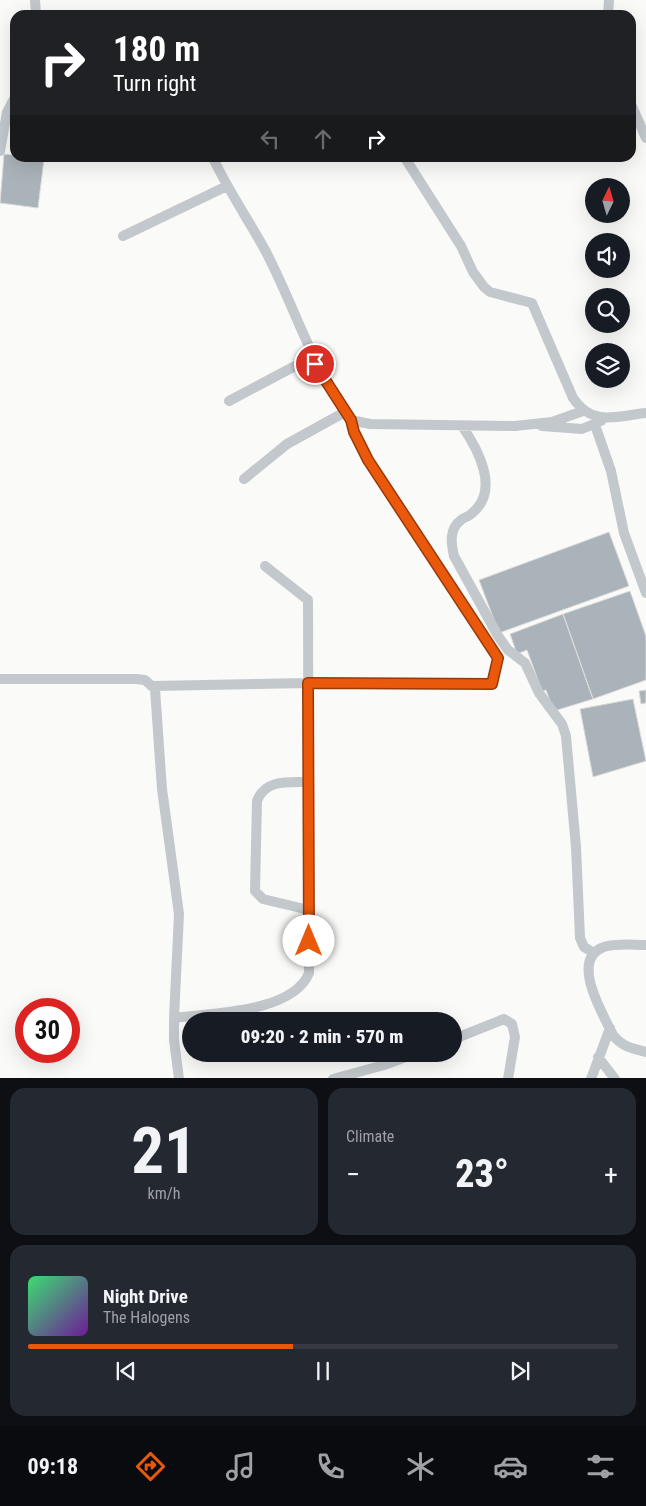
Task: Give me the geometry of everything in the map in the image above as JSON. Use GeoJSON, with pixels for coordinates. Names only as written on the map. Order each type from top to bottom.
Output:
{"type":"FeatureCollection","features":[{"type":"Feature","properties":{"kind":"street"},"geometry":{"type":"LineString","coordinates":[[0,150],[7,112],[10,106]]}},
{"type":"Feature","properties":{"kind":"street"},"geometry":{"type":"LineString","coordinates":[[636,115],[646,138]]}},
{"type":"Feature","properties":{"kind":"street"},"geometry":{"type":"LineString","coordinates":[[153,686],[308,683],[492,684],[498,658],[368,460],[348,416],[312,357],[265,251],[215,162]]}},
{"type":"Feature","properties":{"kind":"street"},"geometry":{"type":"LineString","coordinates":[[408,162],[461,246],[473,272],[484,287],[490,292],[532,303],[573,398],[583,411],[593,417],[607,418],[646,413]]}},
{"type":"Feature","properties":{"kind":"street"},"geometry":{"type":"LineString","coordinates":[[122,236],[227,186]]}},
{"type":"Feature","properties":{"kind":"street"},"geometry":{"type":"LineString","coordinates":[[229,401],[312,357]]}},
{"type":"Feature","properties":{"kind":"street"},"geometry":{"type":"LineString","coordinates":[[534,425],[552,422],[583,411]]}},
{"type":"Feature","properties":{"kind":"street"},"geometry":{"type":"LineString","coordinates":[[244,479],[287,444],[348,416],[370,424],[534,425],[569,429],[596,425],[607,418]]}},
{"type":"Feature","properties":{"kind":"street"},"geometry":{"type":"LineString","coordinates":[[596,425],[611,471],[624,533],[646,593]]}},
{"type":"Feature","properties":{"kind":"street"},"geometry":{"type":"LineString","coordinates":[[462,426],[479,454],[484,467],[484,492],[480,503],[472,514],[461,520],[454,527],[451,543],[454,556],[498,636],[508,650],[525,663],[542,699],[562,724],[566,736],[576,847],[580,938],[584,947],[594,952]]}},
{"type":"Feature","properties":{"kind":"street"},"geometry":{"type":"LineString","coordinates":[[174,1018],[243,1010],[286,998],[298,990],[309,973],[308,600],[265,566]]}},
{"type":"Feature","properties":{"kind":"street"},"geometry":{"type":"LineString","coordinates":[[0,679],[136,679],[145,680],[153,686],[157,696],[162,789],[179,914],[174,1018],[179,1078]]}},
{"type":"Feature","properties":{"kind":"street"},"geometry":{"type":"LineString","coordinates":[[309,782],[272,784],[264,788],[257,801],[255,891],[263,899],[309,910]]}},
{"type":"Feature","properties":{"kind":"street"},"geometry":{"type":"LineString","coordinates":[[646,945],[604,947],[594,952],[588,968],[588,978],[610,1028],[619,1042],[627,1047],[646,1052]]}},
{"type":"Feature","properties":{"kind":"street"},"geometry":{"type":"LineString","coordinates":[[462,1035],[504,1019],[512,1024],[515,1038],[508,1078]]}},
{"type":"Feature","properties":{"kind":"street"},"geometry":{"type":"LineString","coordinates":[[591,1078],[610,1028]]}},
{"type":"Feature","properties":{"kind":"street"},"geometry":{"type":"LineString","coordinates":[[598,1057],[615,1078]]}},
{"type":"Feature","properties":{"kind":"street"},"geometry":{"type":"LineString","coordinates":[[333,1078],[394,1062]]}},
{"type":"Feature","properties":{"kind":"building"},"geometry":{"type":"Polygon","coordinates":[[[4,154],[10,155],[10,162],[44,162],[38,208],[0,203],[4,154]]]}},
{"type":"Feature","properties":{"kind":"building"},"geometry":{"type":"Polygon","coordinates":[[[609,532],[629,586],[499,633],[479,580],[609,532]]]}},
{"type":"Feature","properties":{"kind":"building"},"geometry":{"type":"Polygon","coordinates":[[[630,591],[646,636],[646,680],[593,699],[563,614],[630,591]]]}},
{"type":"Feature","properties":{"kind":"building"},"geometry":{"type":"Polygon","coordinates":[[[563,614],[593,699],[554,711],[546,690],[542,691],[527,650],[517,654],[510,634],[563,614]]]}},
{"type":"Feature","properties":{"kind":"building"},"geometry":{"type":"Polygon","coordinates":[[[646,690],[646,703],[641,704],[639,691],[646,690]]]}},
{"type":"Feature","properties":{"kind":"building"},"geometry":{"type":"Polygon","coordinates":[[[633,699],[646,761],[593,777],[580,709],[633,699]]]}},
{"type":"Feature","properties":{"kind":"route"},"geometry":{"type":"LineString","coordinates":[[309,941],[308,683],[492,684],[498,658],[368,460],[354,432],[351,420],[315,364]]}}]}
